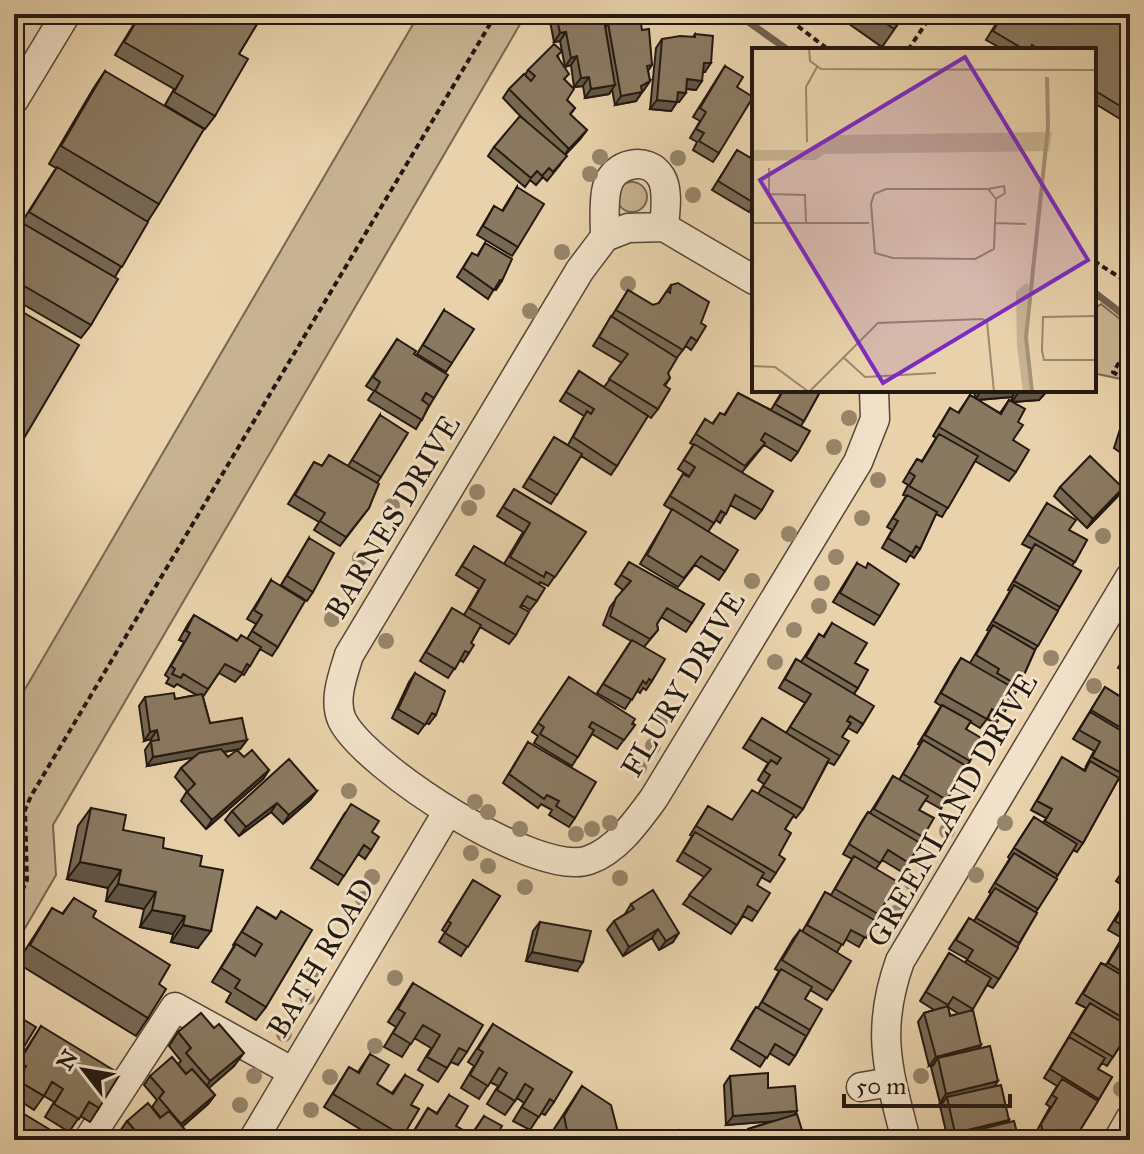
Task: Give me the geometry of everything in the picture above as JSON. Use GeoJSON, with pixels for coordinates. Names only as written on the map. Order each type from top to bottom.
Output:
{"type":"FeatureCollection","features":[{"type":"Feature","properties":{"kind":"street"},"geometry":{"type":"LineString","coordinates":[[14,100],[66,14]]}},
{"type":"Feature","properties":{"kind":"street"},"geometry":{"type":"LineString","coordinates":[[664,227],[666,198],[662,177],[646,164],[632,164],[617,172],[607,184],[605,237],[628,228],[664,227],[752,279]]}},
{"type":"Feature","properties":{"kind":"street","name":"BARNES DRIVE"},"geometry":{"type":"LineString","coordinates":[[448,811],[373,758],[341,719],[339,693],[349,655],[580,270],[605,237]]}},
{"type":"Feature","properties":{"kind":"street","name":"FLURY DRIVE"},"geometry":{"type":"LineString","coordinates":[[448,811],[528,854],[558,861],[587,861],[633,827],[654,798],[858,462],[875,419],[874,392]]}},
{"type":"Feature","properties":{"kind":"street","name":"GREENLAND DRIVE"},"geometry":{"type":"LineString","coordinates":[[906,1140],[891,1082],[883,1026],[888,995],[900,961],[1130,577]]}},
{"type":"Feature","properties":{"kind":"street","name":"BATH ROAD"},"geometry":{"type":"LineString","coordinates":[[253,1140],[448,811]]}},
{"type":"Feature","properties":{"kind":"street"},"geometry":{"type":"LineString","coordinates":[[88,1140],[175,1007],[293,1072]]}},
{"type":"Feature","properties":{"kind":"street"},"geometry":{"type":"LineString","coordinates":[[861,1087],[891,1082]]}},
{"type":"Feature","properties":{"kind":"street"},"geometry":{"type":"LineString","coordinates":[[1118,1140],[1130,1119]]}},
{"type":"Feature","properties":{"kind":"path"},"geometry":{"type":"LineString","coordinates":[[14,909],[27,880],[25,810],[31,796],[496,14]]}},
{"type":"Feature","properties":{"kind":"path"},"geometry":{"type":"LineString","coordinates":[[782,14],[826,48]]}},
{"type":"Feature","properties":{"kind":"path"},"geometry":{"type":"LineString","coordinates":[[909,48],[932,14]]}},
{"type":"Feature","properties":{"kind":"path"},"geometry":{"type":"LineString","coordinates":[[1096,262],[1130,284]]}},
{"type":"Feature","properties":{"kind":"path"},"geometry":{"type":"LineString","coordinates":[[1130,346],[1113,372],[1130,383]]}},
{"type":"Feature","properties":{"kind":"shaded area"},"geometry":{"type":"Polygon","coordinates":[[[419,14],[526,14],[53,825],[56,875],[14,947],[14,708],[419,14]]]}},
{"type":"Feature","properties":{"kind":"shaded area"},"geometry":{"type":"Polygon","coordinates":[[[632,182],[638,183],[646,191],[646,203],[638,211],[632,212],[626,211],[618,203],[617,197],[618,191],[626,183],[632,182]]]}},
{"type":"Feature","properties":{"kind":"shaded area"},"geometry":{"type":"Polygon","coordinates":[[[1101,304],[1130,327],[1130,381],[1097,374],[1096,308],[1101,304]]]}},
{"type":"Feature","properties":{"kind":"building"},"geometry":{"type":"Polygon","coordinates":[[[141,14],[263,14],[239,54],[248,59],[215,116],[174,92],[183,76],[124,42],[141,14]]]}},
{"type":"Feature","properties":{"kind":"building"},"geometry":{"type":"Polygon","coordinates":[[[556,14],[603,14],[615,85],[591,89],[589,77],[581,78],[577,56],[571,58],[566,32],[560,33],[556,14]]]}},
{"type":"Feature","properties":{"kind":"building"},"geometry":{"type":"Polygon","coordinates":[[[872,14],[905,14],[894,29],[872,14]]]}},
{"type":"Feature","properties":{"kind":"building"},"geometry":{"type":"Polygon","coordinates":[[[1003,14],[1130,14],[1130,112],[1096,91],[1096,48],[1037,48],[1032,45],[1022,48],[993,31],[1003,14]]]}},
{"type":"Feature","properties":{"kind":"building"},"geometry":{"type":"Polygon","coordinates":[[[640,18],[642,30],[649,29],[652,65],[647,66],[650,81],[641,86],[642,92],[621,96],[608,23],[640,18]]]}},
{"type":"Feature","properties":{"kind":"building"},"geometry":{"type":"Polygon","coordinates":[[[695,34],[713,36],[711,63],[704,63],[702,81],[687,79],[686,93],[678,92],[677,102],[657,100],[662,39],[695,37],[695,34]]]}},
{"type":"Feature","properties":{"kind":"building"},"geometry":{"type":"Polygon","coordinates":[[[554,44],[562,51],[557,56],[569,74],[564,79],[574,89],[567,100],[575,108],[570,114],[587,130],[569,149],[509,89],[524,74],[531,81],[535,76],[528,70],[554,44]]]}},
{"type":"Feature","properties":{"kind":"building"},"geometry":{"type":"Polygon","coordinates":[[[725,66],[743,77],[737,87],[752,96],[719,153],[699,141],[704,133],[696,129],[706,112],[700,108],[725,66]]]}},
{"type":"Feature","properties":{"kind":"building"},"geometry":{"type":"Polygon","coordinates":[[[105,71],[204,129],[159,204],[61,146],[105,71]]]}},
{"type":"Feature","properties":{"kind":"building"},"geometry":{"type":"Polygon","coordinates":[[[520,116],[567,156],[553,172],[549,168],[542,176],[537,171],[531,178],[494,147],[520,116]]]}},
{"type":"Feature","properties":{"kind":"building"},"geometry":{"type":"Polygon","coordinates":[[[737,150],[752,159],[752,202],[718,181],[737,150]]]}},
{"type":"Feature","properties":{"kind":"building"},"geometry":{"type":"Polygon","coordinates":[[[57,167],[148,222],[122,267],[29,212],[57,167]]]}},
{"type":"Feature","properties":{"kind":"building"},"geometry":{"type":"Polygon","coordinates":[[[517,187],[544,204],[518,247],[483,226],[494,206],[503,211],[517,187]]]}},
{"type":"Feature","properties":{"kind":"building"},"geometry":{"type":"Polygon","coordinates":[[[24,224],[118,279],[91,325],[14,280],[14,241],[24,224]]]}},
{"type":"Feature","properties":{"kind":"building"},"geometry":{"type":"Polygon","coordinates":[[[485,243],[512,259],[494,290],[463,268],[472,253],[478,256],[485,243]]]}},
{"type":"Feature","properties":{"kind":"building"},"geometry":{"type":"Polygon","coordinates":[[[678,283],[709,302],[701,323],[706,326],[697,341],[691,337],[683,350],[616,310],[628,290],[653,305],[659,303],[667,291],[670,293],[671,285],[678,283]]]}},
{"type":"Feature","properties":{"kind":"building"},"geometry":{"type":"Polygon","coordinates":[[[14,307],[79,345],[14,455],[14,307]]]}},
{"type":"Feature","properties":{"kind":"building"},"geometry":{"type":"Polygon","coordinates":[[[444,310],[474,329],[452,363],[423,345],[444,310]]]}},
{"type":"Feature","properties":{"kind":"building"},"geometry":{"type":"Polygon","coordinates":[[[611,316],[677,358],[664,385],[670,389],[658,409],[609,379],[628,354],[599,337],[611,316]]]}},
{"type":"Feature","properties":{"kind":"building"},"geometry":{"type":"Polygon","coordinates":[[[397,339],[416,351],[414,354],[448,375],[434,398],[426,393],[422,400],[429,405],[422,420],[375,391],[380,382],[373,377],[397,339]]]}},
{"type":"Feature","properties":{"kind":"building"},"geometry":{"type":"Polygon","coordinates":[[[579,371],[648,416],[617,466],[573,437],[587,411],[591,414],[594,409],[566,392],[579,371]]]}},
{"type":"Feature","properties":{"kind":"building"},"geometry":{"type":"Polygon","coordinates":[[[783,392],[820,392],[804,421],[775,404],[783,392]]]}},
{"type":"Feature","properties":{"kind":"building"},"geometry":{"type":"Polygon","coordinates":[[[738,393],[810,431],[798,452],[765,433],[761,440],[765,443],[745,466],[696,434],[705,419],[713,424],[720,413],[725,415],[738,393]]]}},
{"type":"Feature","properties":{"kind":"building"},"geometry":{"type":"Polygon","coordinates":[[[970,395],[1001,414],[1009,400],[1025,409],[1018,422],[1023,425],[1013,440],[1029,450],[1016,472],[939,427],[950,408],[959,413],[970,395]]]}},
{"type":"Feature","properties":{"kind":"building"},"geometry":{"type":"Polygon","coordinates":[[[380,415],[408,433],[381,477],[352,460],[380,415]]]}},
{"type":"Feature","properties":{"kind":"building"},"geometry":{"type":"Polygon","coordinates":[[[1130,415],[1130,445],[1120,439],[1130,415]]]}},
{"type":"Feature","properties":{"kind":"building"},"geometry":{"type":"Polygon","coordinates":[[[939,434],[978,456],[948,508],[909,486],[915,476],[909,472],[917,459],[922,462],[939,434]]]}},
{"type":"Feature","properties":{"kind":"building"},"geometry":{"type":"Polygon","coordinates":[[[554,437],[582,454],[557,495],[529,478],[554,437]]]}},
{"type":"Feature","properties":{"kind":"building"},"geometry":{"type":"Polygon","coordinates":[[[694,444],[773,491],[762,510],[735,495],[726,514],[721,511],[714,523],[670,496],[683,474],[689,477],[695,467],[684,460],[694,444]]]}},
{"type":"Feature","properties":{"kind":"building"},"geometry":{"type":"Polygon","coordinates":[[[329,455],[379,484],[369,508],[346,537],[320,521],[325,513],[295,495],[314,462],[322,466],[329,455]]]}},
{"type":"Feature","properties":{"kind":"building"},"geometry":{"type":"Polygon","coordinates":[[[1090,456],[1123,488],[1093,519],[1060,487],[1090,456]]]}},
{"type":"Feature","properties":{"kind":"building"},"geometry":{"type":"Polygon","coordinates":[[[514,489],[586,532],[555,577],[546,572],[544,577],[510,557],[530,523],[503,507],[514,489]]]}},
{"type":"Feature","properties":{"kind":"building"},"geometry":{"type":"Polygon","coordinates":[[[907,495],[937,512],[920,549],[916,546],[912,553],[888,538],[898,521],[893,518],[907,495]]]}},
{"type":"Feature","properties":{"kind":"building"},"geometry":{"type":"Polygon","coordinates":[[[1047,503],[1076,520],[1069,530],[1087,540],[1075,562],[1028,535],[1047,503]]]}},
{"type":"Feature","properties":{"kind":"building"},"geometry":{"type":"Polygon","coordinates":[[[672,509],[738,550],[725,571],[701,556],[684,578],[647,555],[672,509]]]}},
{"type":"Feature","properties":{"kind":"building"},"geometry":{"type":"Polygon","coordinates":[[[309,538],[334,553],[313,592],[287,576],[309,538]]]}},
{"type":"Feature","properties":{"kind":"building"},"geometry":{"type":"Polygon","coordinates":[[[1035,544],[1081,571],[1060,607],[1014,581],[1035,544]]]}},
{"type":"Feature","properties":{"kind":"building"},"geometry":{"type":"Polygon","coordinates":[[[474,546],[545,588],[537,601],[527,596],[520,607],[529,612],[516,635],[469,608],[485,580],[462,566],[474,546]]]}},
{"type":"Feature","properties":{"kind":"building"},"geometry":{"type":"Polygon","coordinates":[[[629,562],[704,604],[692,623],[667,608],[657,624],[658,630],[650,639],[610,616],[616,598],[631,581],[621,575],[629,562]]]}},
{"type":"Feature","properties":{"kind":"building"},"geometry":{"type":"Polygon","coordinates":[[[857,563],[866,568],[868,563],[899,584],[880,616],[840,593],[857,563]]]}},
{"type":"Feature","properties":{"kind":"building"},"geometry":{"type":"Polygon","coordinates":[[[271,580],[305,601],[278,647],[252,631],[262,615],[254,610],[271,580]]]}},
{"type":"Feature","properties":{"kind":"building"},"geometry":{"type":"Polygon","coordinates":[[[1014,585],[1058,611],[1038,646],[993,621],[1014,585]]]}},
{"type":"Feature","properties":{"kind":"building"},"geometry":{"type":"Polygon","coordinates":[[[452,608],[481,625],[471,643],[474,645],[469,653],[465,651],[455,669],[426,652],[452,608]]]}},
{"type":"Feature","properties":{"kind":"building"},"geometry":{"type":"Polygon","coordinates":[[[194,615],[237,641],[241,635],[261,647],[250,666],[247,664],[242,673],[225,664],[208,689],[183,674],[181,678],[172,674],[175,669],[171,666],[190,633],[186,631],[194,615]]]}},
{"type":"Feature","properties":{"kind":"building"},"geometry":{"type":"Polygon","coordinates":[[[832,623],[867,643],[855,663],[868,670],[858,688],[806,657],[819,634],[824,637],[832,623]]]}},
{"type":"Feature","properties":{"kind":"building"},"geometry":{"type":"Polygon","coordinates":[[[993,625],[1035,650],[1019,686],[976,655],[993,625]]]}},
{"type":"Feature","properties":{"kind":"building"},"geometry":{"type":"Polygon","coordinates":[[[632,640],[665,659],[652,681],[649,679],[646,684],[643,681],[632,700],[603,684],[632,640]]]}},
{"type":"Feature","properties":{"kind":"building"},"geometry":{"type":"Polygon","coordinates":[[[961,658],[1017,690],[1003,715],[992,709],[987,719],[941,693],[961,658]]]}},
{"type":"Feature","properties":{"kind":"building"},"geometry":{"type":"Polygon","coordinates":[[[796,659],[874,706],[863,724],[850,716],[847,721],[851,723],[842,737],[849,741],[840,756],[790,727],[811,694],[785,679],[796,659]]]}},
{"type":"Feature","properties":{"kind":"building"},"geometry":{"type":"Polygon","coordinates":[[[415,673],[445,691],[436,715],[432,713],[425,725],[398,709],[415,673]]]}},
{"type":"Feature","properties":{"kind":"building"},"geometry":{"type":"Polygon","coordinates":[[[569,677],[635,719],[632,724],[635,725],[624,740],[592,722],[589,727],[594,730],[578,757],[540,734],[544,727],[538,723],[569,677]]]}},
{"type":"Feature","properties":{"kind":"building"},"geometry":{"type":"Polygon","coordinates":[[[1105,687],[1124,699],[1130,691],[1130,733],[1091,710],[1105,687]]]}},
{"type":"Feature","properties":{"kind":"building"},"geometry":{"type":"Polygon","coordinates":[[[174,693],[175,699],[202,694],[210,723],[242,718],[247,740],[153,757],[151,741],[159,740],[157,730],[150,732],[145,697],[174,693]]]}},
{"type":"Feature","properties":{"kind":"building"},"geometry":{"type":"Polygon","coordinates":[[[942,705],[971,721],[966,729],[983,739],[970,761],[925,735],[942,705]]]}},
{"type":"Feature","properties":{"kind":"building"},"geometry":{"type":"Polygon","coordinates":[[[1090,712],[1130,736],[1130,762],[1123,774],[1092,757],[1100,742],[1079,730],[1090,712]]]}},
{"type":"Feature","properties":{"kind":"building"},"geometry":{"type":"Polygon","coordinates":[[[762,718],[829,759],[803,809],[763,786],[770,775],[764,771],[771,760],[777,764],[781,758],[749,739],[762,718]]]}},
{"type":"Feature","properties":{"kind":"building"},"geometry":{"type":"Polygon","coordinates":[[[923,740],[966,766],[947,800],[903,774],[923,740]]]}},
{"type":"Feature","properties":{"kind":"building"},"geometry":{"type":"Polygon","coordinates":[[[528,742],[596,782],[575,818],[556,806],[559,801],[547,795],[544,799],[509,774],[528,742]]]}},
{"type":"Feature","properties":{"kind":"building"},"geometry":{"type":"Polygon","coordinates":[[[221,749],[228,757],[237,750],[244,757],[252,750],[269,770],[212,820],[187,792],[195,784],[181,768],[199,753],[221,749]]]}},
{"type":"Feature","properties":{"kind":"building"},"geometry":{"type":"Polygon","coordinates":[[[1062,757],[1085,771],[1090,761],[1119,778],[1083,843],[1045,821],[1052,809],[1037,801],[1062,757]]]}},
{"type":"Feature","properties":{"kind":"building"},"geometry":{"type":"Polygon","coordinates":[[[289,759],[317,791],[289,815],[277,803],[246,827],[232,811],[289,759]]]}},
{"type":"Feature","properties":{"kind":"building"},"geometry":{"type":"Polygon","coordinates":[[[893,776],[928,796],[919,810],[934,818],[923,837],[874,809],[893,776]]]}},
{"type":"Feature","properties":{"kind":"building"},"geometry":{"type":"Polygon","coordinates":[[[752,790],[794,815],[785,829],[791,833],[779,855],[785,859],[776,873],[696,826],[708,806],[732,820],[752,790]]]}},
{"type":"Feature","properties":{"kind":"building"},"geometry":{"type":"Polygon","coordinates":[[[351,804],[379,821],[372,832],[379,837],[371,850],[364,845],[344,876],[317,859],[351,804]]]}},
{"type":"Feature","properties":{"kind":"building"},"geometry":{"type":"Polygon","coordinates":[[[91,808],[126,815],[123,830],[164,838],[163,848],[202,856],[200,866],[223,870],[211,931],[183,925],[185,916],[152,910],[156,892],[118,884],[121,870],[80,862],[91,808]]]}},
{"type":"Feature","properties":{"kind":"building"},"geometry":{"type":"Polygon","coordinates":[[[868,812],[920,843],[909,863],[888,850],[880,863],[849,844],[868,812]]]}},
{"type":"Feature","properties":{"kind":"building"},"geometry":{"type":"Polygon","coordinates":[[[1034,817],[1077,844],[1058,875],[1014,848],[1034,817]]]}},
{"type":"Feature","properties":{"kind":"building"},"geometry":{"type":"Polygon","coordinates":[[[695,832],[764,873],[757,885],[770,893],[758,912],[748,906],[737,925],[689,895],[711,869],[683,852],[695,832]]]}},
{"type":"Feature","properties":{"kind":"building"},"geometry":{"type":"Polygon","coordinates":[[[1014,853],[1057,879],[1038,909],[995,883],[1014,853]]]}},
{"type":"Feature","properties":{"kind":"building"},"geometry":{"type":"Polygon","coordinates":[[[854,856],[898,882],[878,914],[835,889],[854,856]]]}},
{"type":"Feature","properties":{"kind":"building"},"geometry":{"type":"Polygon","coordinates":[[[1130,861],[1130,878],[1122,872],[1130,861]]]}},
{"type":"Feature","properties":{"kind":"building"},"geometry":{"type":"Polygon","coordinates":[[[473,880],[500,896],[468,947],[445,933],[451,923],[448,921],[473,880]]]}},
{"type":"Feature","properties":{"kind":"building"},"geometry":{"type":"Polygon","coordinates":[[[995,888],[1037,913],[1019,943],[976,918],[995,888]]]}},
{"type":"Feature","properties":{"kind":"building"},"geometry":{"type":"Polygon","coordinates":[[[653,890],[679,933],[666,941],[658,929],[629,947],[614,921],[634,909],[631,904],[653,890]]]}},
{"type":"Feature","properties":{"kind":"building"},"geometry":{"type":"Polygon","coordinates":[[[825,892],[876,921],[866,938],[851,930],[843,945],[807,925],[825,892]]]}},
{"type":"Feature","properties":{"kind":"building"},"geometry":{"type":"Polygon","coordinates":[[[1130,895],[1130,930],[1115,921],[1130,895]]]}},
{"type":"Feature","properties":{"kind":"building"},"geometry":{"type":"Polygon","coordinates":[[[74,898],[96,911],[93,917],[170,965],[159,984],[166,989],[148,1018],[30,945],[52,908],[63,914],[74,898]]]}},
{"type":"Feature","properties":{"kind":"building"},"geometry":{"type":"Polygon","coordinates":[[[257,907],[276,919],[281,911],[312,930],[266,1007],[235,988],[240,980],[221,968],[236,944],[255,956],[262,944],[242,932],[257,907]]]}},
{"type":"Feature","properties":{"kind":"building"},"geometry":{"type":"Polygon","coordinates":[[[969,918],[1018,948],[999,979],[967,960],[973,950],[956,940],[969,918]]]}},
{"type":"Feature","properties":{"kind":"building"},"geometry":{"type":"Polygon","coordinates":[[[540,922],[591,931],[583,962],[532,952],[540,922]]]}},
{"type":"Feature","properties":{"kind":"building"},"geometry":{"type":"Polygon","coordinates":[[[800,930],[851,961],[833,991],[782,960],[800,930]]]}},
{"type":"Feature","properties":{"kind":"building"},"geometry":{"type":"Polygon","coordinates":[[[1127,932],[1130,934],[1130,977],[1108,963],[1127,932]]]}},
{"type":"Feature","properties":{"kind":"building"},"geometry":{"type":"Polygon","coordinates":[[[949,953],[991,978],[973,1009],[953,997],[948,1005],[926,992],[949,953]]]}},
{"type":"Feature","properties":{"kind":"building"},"geometry":{"type":"Polygon","coordinates":[[[1101,963],[1130,980],[1130,1022],[1083,994],[1101,963]]]}},
{"type":"Feature","properties":{"kind":"building"},"geometry":{"type":"Polygon","coordinates":[[[781,969],[812,987],[805,999],[822,1009],[810,1030],[762,1002],[781,969]]]}},
{"type":"Feature","properties":{"kind":"building"},"geometry":{"type":"Polygon","coordinates":[[[413,983],[483,1025],[467,1052],[459,1048],[447,1068],[427,1057],[440,1035],[423,1025],[411,1044],[393,1033],[405,1013],[398,1009],[413,983]]]}},
{"type":"Feature","properties":{"kind":"building"},"geometry":{"type":"Polygon","coordinates":[[[1090,1003],[1130,1027],[1113,1057],[1072,1032],[1090,1003]]]}},
{"type":"Feature","properties":{"kind":"building"},"geometry":{"type":"Polygon","coordinates":[[[948,1006],[950,1016],[973,1010],[981,1045],[936,1057],[924,1013],[948,1006]]]}},
{"type":"Feature","properties":{"kind":"building"},"geometry":{"type":"Polygon","coordinates":[[[756,1007],[806,1036],[795,1056],[775,1044],[767,1058],[737,1040],[756,1007]]]}},
{"type":"Feature","properties":{"kind":"building"},"geometry":{"type":"Polygon","coordinates":[[[201,1013],[214,1028],[219,1024],[244,1053],[210,1081],[186,1053],[191,1048],[178,1032],[201,1013]]]}},
{"type":"Feature","properties":{"kind":"building"},"geometry":{"type":"Polygon","coordinates":[[[14,1014],[36,1027],[16,1060],[14,1058],[14,1014]]]}},
{"type":"Feature","properties":{"kind":"building"},"geometry":{"type":"Polygon","coordinates":[[[493,1024],[572,1072],[554,1102],[550,1099],[539,1117],[522,1107],[533,1089],[525,1084],[515,1101],[497,1090],[507,1073],[499,1068],[488,1086],[470,1075],[483,1052],[478,1049],[493,1024]]]}},
{"type":"Feature","properties":{"kind":"building"},"geometry":{"type":"Polygon","coordinates":[[[41,1026],[120,1074],[99,1108],[89,1102],[79,1119],[54,1104],[63,1089],[52,1082],[44,1096],[17,1080],[26,1066],[19,1062],[41,1026]]]}},
{"type":"Feature","properties":{"kind":"building"},"geometry":{"type":"Polygon","coordinates":[[[1069,1037],[1105,1058],[1098,1069],[1112,1077],[1099,1099],[1050,1069],[1069,1037]]]}},
{"type":"Feature","properties":{"kind":"building"},"geometry":{"type":"Polygon","coordinates":[[[990,1046],[998,1081],[946,1094],[938,1058],[990,1046]]]}},
{"type":"Feature","properties":{"kind":"building"},"geometry":{"type":"Polygon","coordinates":[[[370,1054],[389,1065],[377,1084],[393,1094],[405,1075],[423,1085],[411,1105],[419,1109],[403,1136],[333,1094],[349,1067],[359,1073],[370,1054]]]}},
{"type":"Feature","properties":{"kind":"building"},"geometry":{"type":"Polygon","coordinates":[[[172,1057],[186,1074],[192,1069],[215,1095],[181,1124],[159,1098],[164,1092],[150,1076],[172,1057]]]}},
{"type":"Feature","properties":{"kind":"building"},"geometry":{"type":"Polygon","coordinates":[[[768,1073],[768,1088],[795,1086],[797,1111],[733,1116],[730,1076],[768,1073]]]}},
{"type":"Feature","properties":{"kind":"building"},"geometry":{"type":"Polygon","coordinates":[[[1062,1079],[1098,1101],[1074,1140],[1045,1140],[1041,1124],[1057,1098],[1052,1095],[1062,1079]]]}},
{"type":"Feature","properties":{"kind":"building"},"geometry":{"type":"Polygon","coordinates":[[[1001,1085],[1009,1120],[955,1133],[947,1097],[1001,1085]]]}},
{"type":"Feature","properties":{"kind":"building"},"geometry":{"type":"Polygon","coordinates":[[[582,1086],[611,1105],[620,1140],[569,1140],[564,1116],[582,1086]]]}},
{"type":"Feature","properties":{"kind":"building"},"geometry":{"type":"Polygon","coordinates":[[[449,1095],[468,1106],[456,1126],[472,1135],[484,1116],[502,1126],[494,1140],[421,1140],[412,1135],[428,1108],[437,1114],[449,1095]]]}},
{"type":"Feature","properties":{"kind":"building"},"geometry":{"type":"Polygon","coordinates":[[[148,1103],[160,1118],[169,1111],[194,1140],[136,1140],[139,1135],[127,1121],[148,1103]]]}},
{"type":"Feature","properties":{"kind":"building"},"geometry":{"type":"Polygon","coordinates":[[[14,1108],[67,1140],[14,1140],[14,1108]]]}},
{"type":"Feature","properties":{"kind":"building"},"geometry":{"type":"Polygon","coordinates":[[[797,1114],[805,1140],[751,1140],[748,1129],[797,1114]]]}},
{"type":"Feature","properties":{"kind":"building"},"geometry":{"type":"Polygon","coordinates":[[[1014,1121],[1019,1140],[975,1140],[973,1131],[1014,1121]]]}},
{"type":"Feature","properties":{"kind":"building"},"geometry":{"type":"Polygon","coordinates":[[[680,1130],[696,1140],[674,1140],[680,1130]]]}},
{"type":"Feature","properties":{"kind":"waterway"},"geometry":{"type":"LineString","coordinates":[[737,14],[785,48]]}},
{"type":"Feature","properties":{"kind":"waterway"},"geometry":{"type":"LineString","coordinates":[[1096,294],[1130,320]]}}]}
